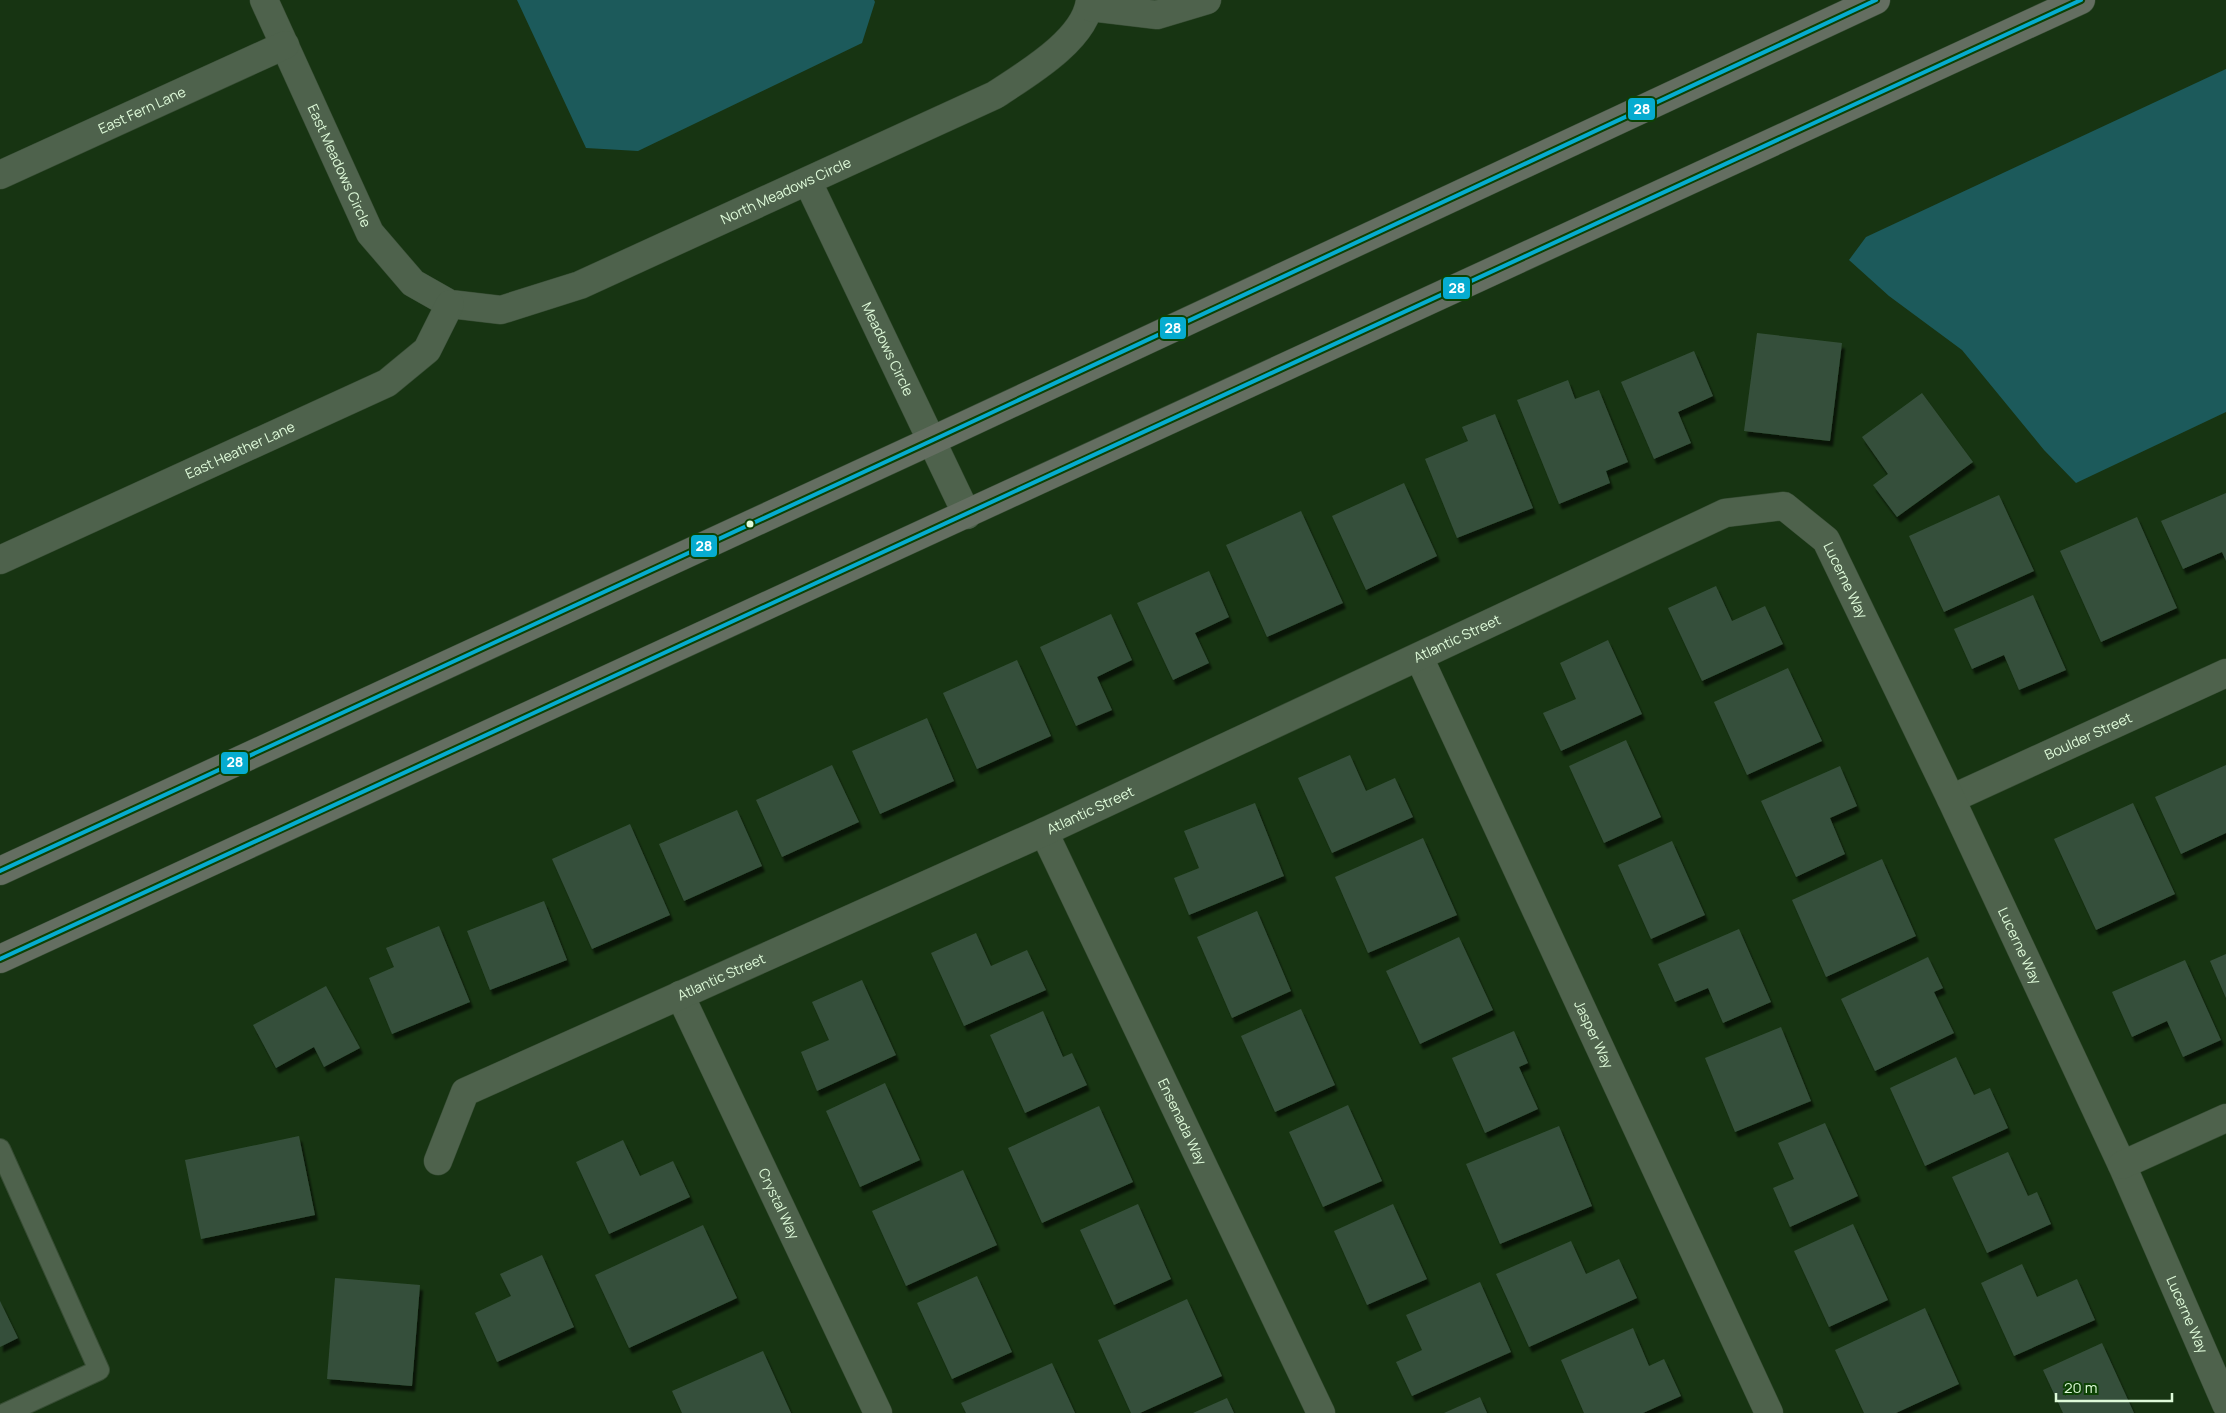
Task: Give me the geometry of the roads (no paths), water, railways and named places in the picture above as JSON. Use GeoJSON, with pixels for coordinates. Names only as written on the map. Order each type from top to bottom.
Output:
{"type":"FeatureCollection","features":[{"type":"Feature","properties":{"kind":"main road"},"geometry":{"type":"LineString","coordinates":[[0,871],[932,440],[1876,0]]}},
{"type":"Feature","properties":{"kind":"main road"},"geometry":{"type":"LineString","coordinates":[[0,959],[2082,0]]}},
{"type":"Feature","properties":{"kind":"street","name":"East Meadows Circle"},"geometry":{"type":"LineString","coordinates":[[264,0],[370,232],[413,283],[450,304]]}},
{"type":"Feature","properties":{"kind":"street"},"geometry":{"type":"LineString","coordinates":[[1090,3],[1157,15],[1207,0]]}},
{"type":"Feature","properties":{"kind":"street","name":"North Meadows Circle"},"geometry":{"type":"LineString","coordinates":[[450,304],[501,310],[580,285],[995,95],[1046,62],[1075,33],[1090,3]]}},
{"type":"Feature","properties":{"kind":"street","name":"East Fern Lane"},"geometry":{"type":"LineString","coordinates":[[0,175],[285,45]]}},
{"type":"Feature","properties":{"kind":"street","name":"Meadows Circle"},"geometry":{"type":"LineString","coordinates":[[808,182],[967,515]]}},
{"type":"Feature","properties":{"kind":"street","name":"East Heather Lane"},"geometry":{"type":"LineString","coordinates":[[0,560],[387,383],[427,350],[450,304]]}},
{"type":"Feature","properties":{"kind":"street","name":"Atlantic Street"},"geometry":{"type":"LineString","coordinates":[[438,1160],[465,1092],[1044,832],[1725,513],[1784,506]]}},
{"type":"Feature","properties":{"kind":"street","name":"Lucerne Way"},"geometry":{"type":"LineString","coordinates":[[1784,506],[1826,540],[1951,799],[2122,1165],[2226,1404]]}},
{"type":"Feature","properties":{"kind":"street","name":"Jasper Way"},"geometry":{"type":"LineString","coordinates":[[1419,657],[1769,1413]]}},
{"type":"Feature","properties":{"kind":"street","name":"Boulder Street"},"geometry":{"type":"LineString","coordinates":[[1951,799],[2226,673]]}},
{"type":"Feature","properties":{"kind":"street","name":"Ensenada Way"},"geometry":{"type":"LineString","coordinates":[[1044,832],[1321,1413]]}},
{"type":"Feature","properties":{"kind":"street","name":"Crystal Way"},"geometry":{"type":"LineString","coordinates":[[680,995],[878,1413]]}},
{"type":"Feature","properties":{"kind":"street"},"geometry":{"type":"LineString","coordinates":[[2122,1165],[2226,1118]]}},
{"type":"Feature","properties":{"kind":"lane"},"geometry":{"type":"LineString","coordinates":[[0,1149],[99,1370],[6,1413]]}},
{"type":"Feature","properties":{"kind":"water"},"geometry":{"type":"Polygon","coordinates":[[[517,0],[874,0],[875,2],[862,43],[638,151],[586,148],[517,0]]]}},
{"type":"Feature","properties":{"kind":"water"},"geometry":{"type":"Polygon","coordinates":[[[2226,69],[2226,412],[2076,483],[2044,450],[1962,350],[1889,296],[1849,260],[1866,237],[2226,69]]]}}]}
